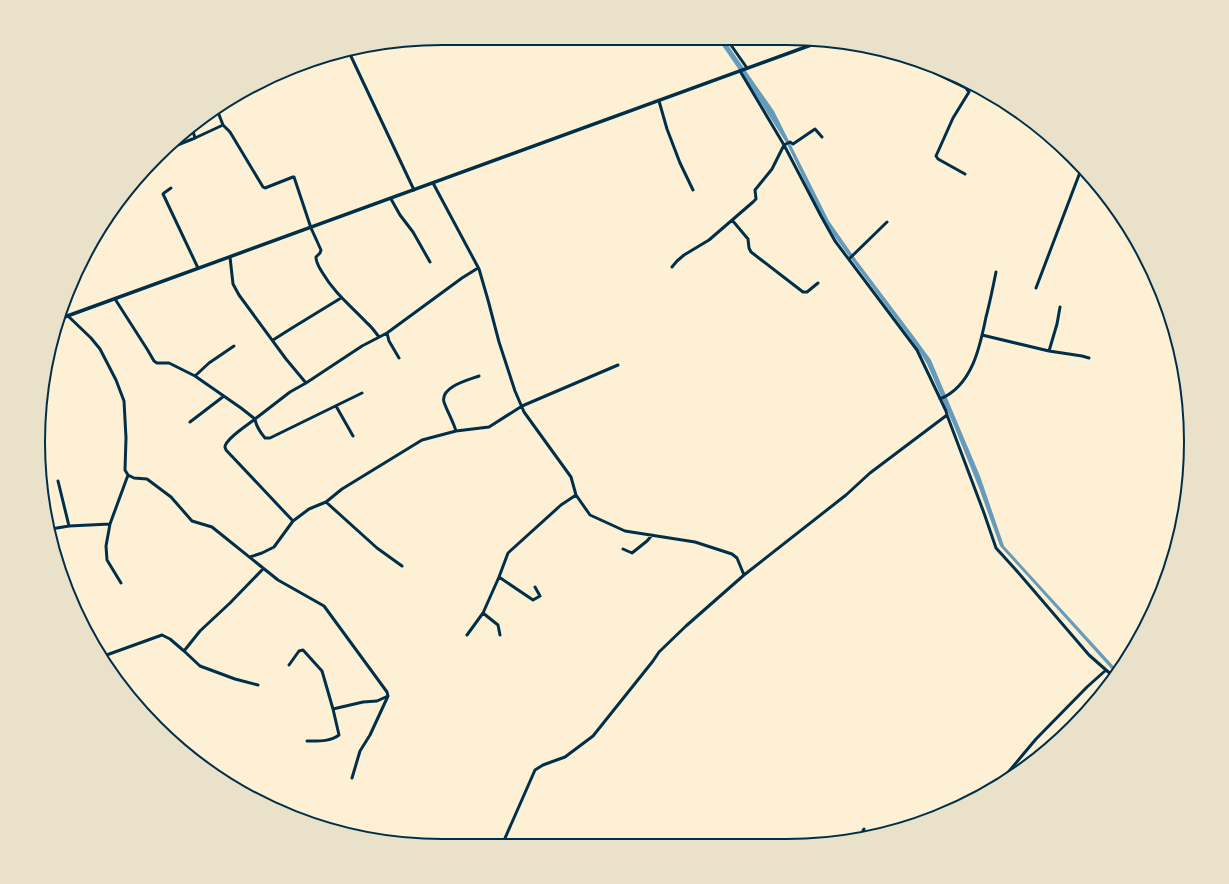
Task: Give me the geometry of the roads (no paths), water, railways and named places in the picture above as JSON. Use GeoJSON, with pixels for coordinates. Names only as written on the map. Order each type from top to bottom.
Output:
{"type":"FeatureCollection","features":[{"type":"Feature","properties":{"kind":"street"},"geometry":{"type":"LineString","coordinates":[[731,45],[747,68]]}},
{"type":"Feature","properties":{"kind":"street"},"geometry":{"type":"LineString","coordinates":[[352,778],[360,751],[370,735],[388,696],[387,692],[324,606],[278,580],[212,527],[192,521],[171,497],[147,479],[134,478],[128,475],[125,470],[126,438],[124,401],[116,380],[100,348],[68,316],[811,46]]}},
{"type":"Feature","properties":{"kind":"street"},"geometry":{"type":"LineString","coordinates":[[351,56],[414,190]]}},
{"type":"Feature","properties":{"kind":"street"},"geometry":{"type":"LineString","coordinates":[[740,71],[784,145],[835,241],[917,350],[946,411],[946,416],[996,548],[1089,655],[1110,673]]}},
{"type":"Feature","properties":{"kind":"street"},"geometry":{"type":"LineString","coordinates":[[942,76],[966,88],[968,92],[953,118],[936,156],[938,159],[965,174]]}},
{"type":"Feature","properties":{"kind":"street"},"geometry":{"type":"LineString","coordinates":[[659,101],[667,129],[680,163],[693,190]]}},
{"type":"Feature","properties":{"kind":"street"},"geometry":{"type":"LineString","coordinates":[[219,114],[223,125],[230,132],[263,187],[265,188],[293,177],[294,178],[311,228],[321,250],[316,257],[316,261],[327,282],[379,337]]}},
{"type":"Feature","properties":{"kind":"street"},"geometry":{"type":"LineString","coordinates":[[180,144],[223,125]]}},
{"type":"Feature","properties":{"kind":"street"},"geometry":{"type":"LineString","coordinates":[[672,267],[679,259],[709,240],[756,199],[756,190],[772,169],[784,145],[790,142],[793,144],[815,129],[822,137]]}},
{"type":"Feature","properties":{"kind":"street"},"geometry":{"type":"LineString","coordinates":[[193,133],[195,138]]}},
{"type":"Feature","properties":{"kind":"street"},"geometry":{"type":"LineString","coordinates":[[1036,288],[1079,174]]}},
{"type":"Feature","properties":{"kind":"street"},"geometry":{"type":"LineString","coordinates":[[432,183],[478,268],[501,349],[515,391],[524,412],[571,477],[576,495],[590,515],[625,531],[695,542],[732,554],[738,558],[744,575]]}},
{"type":"Feature","properties":{"kind":"street"},"geometry":{"type":"LineString","coordinates":[[171,188],[163,194],[198,268]]}},
{"type":"Feature","properties":{"kind":"street"},"geometry":{"type":"LineString","coordinates":[[391,199],[413,232],[430,262]]}},
{"type":"Feature","properties":{"kind":"street"},"geometry":{"type":"LineString","coordinates":[[732,220],[748,239],[749,249],[751,252],[803,292],[807,292],[818,283]]}},
{"type":"Feature","properties":{"kind":"street"},"geometry":{"type":"LineString","coordinates":[[849,259],[887,222]]}},
{"type":"Feature","properties":{"kind":"street"},"geometry":{"type":"LineString","coordinates":[[230,257],[233,284],[239,295],[306,383]]}},
{"type":"Feature","properties":{"kind":"street"},"geometry":{"type":"LineString","coordinates":[[293,520],[226,450],[225,444],[290,392],[362,346],[387,333],[478,268]]}},
{"type":"Feature","properties":{"kind":"street"},"geometry":{"type":"LineString","coordinates":[[941,399],[953,392],[968,374],[973,364],[982,335],[996,272]]}},
{"type":"Feature","properties":{"kind":"street"},"geometry":{"type":"LineString","coordinates":[[115,298],[154,361],[157,363],[169,362],[195,376],[224,396],[255,419],[261,434],[265,438],[270,438],[362,393]]}},
{"type":"Feature","properties":{"kind":"street"},"geometry":{"type":"LineString","coordinates":[[273,340],[341,298]]}},
{"type":"Feature","properties":{"kind":"street"},"geometry":{"type":"LineString","coordinates":[[1049,351],[1057,324],[1060,307]]}},
{"type":"Feature","properties":{"kind":"street"},"geometry":{"type":"LineString","coordinates":[[387,333],[389,341],[399,358]]}},
{"type":"Feature","properties":{"kind":"street"},"geometry":{"type":"LineString","coordinates":[[982,335],[1049,351],[1089,358]]}},
{"type":"Feature","properties":{"kind":"street"},"geometry":{"type":"LineString","coordinates":[[195,376],[234,346]]}},
{"type":"Feature","properties":{"kind":"street"},"geometry":{"type":"LineString","coordinates":[[250,557],[274,547],[293,520],[309,508],[326,502],[342,489],[422,440],[456,431],[489,427],[522,406],[618,366]]}},
{"type":"Feature","properties":{"kind":"street"},"geometry":{"type":"LineString","coordinates":[[456,431],[444,401],[444,394],[450,388],[479,376]]}},
{"type":"Feature","properties":{"kind":"street"},"geometry":{"type":"LineString","coordinates":[[190,422],[224,396]]}},
{"type":"Feature","properties":{"kind":"street"},"geometry":{"type":"LineString","coordinates":[[336,406],[353,436]]}},
{"type":"Feature","properties":{"kind":"street"},"geometry":{"type":"LineString","coordinates":[[505,839],[535,770],[543,765],[565,757],[593,736],[635,685],[659,652],[686,626],[744,575],[846,495],[870,473],[946,416]]}},
{"type":"Feature","properties":{"kind":"street"},"geometry":{"type":"LineString","coordinates":[[121,583],[107,560],[106,546],[110,524],[128,475]]}},
{"type":"Feature","properties":{"kind":"street"},"geometry":{"type":"LineString","coordinates":[[58,481],[69,526]]}},
{"type":"Feature","properties":{"kind":"street"},"geometry":{"type":"LineString","coordinates":[[467,635],[483,613],[508,553],[561,505],[576,495]]}},
{"type":"Feature","properties":{"kind":"street"},"geometry":{"type":"LineString","coordinates":[[326,502],[377,548],[402,566]]}},
{"type":"Feature","properties":{"kind":"street"},"geometry":{"type":"LineString","coordinates":[[55,528],[69,526],[110,524]]}},
{"type":"Feature","properties":{"kind":"street"},"geometry":{"type":"LineString","coordinates":[[623,549],[632,553],[652,535]]}},
{"type":"Feature","properties":{"kind":"street"},"geometry":{"type":"LineString","coordinates":[[184,651],[200,631],[263,569]]}},
{"type":"Feature","properties":{"kind":"street"},"geometry":{"type":"LineString","coordinates":[[499,577],[533,600],[540,596],[535,587]]}},
{"type":"Feature","properties":{"kind":"street"},"geometry":{"type":"LineString","coordinates":[[483,613],[498,625],[500,635]]}},
{"type":"Feature","properties":{"kind":"street"},"geometry":{"type":"LineString","coordinates":[[107,655],[161,635],[168,637],[200,666],[235,679],[258,685]]}},
{"type":"Feature","properties":{"kind":"street"},"geometry":{"type":"LineString","coordinates":[[289,665],[299,651],[303,650],[322,671],[339,735],[328,740],[307,741]]}},
{"type":"Feature","properties":{"kind":"street"},"geometry":{"type":"LineString","coordinates":[[1009,771],[1036,739],[1087,687],[1106,670]]}},
{"type":"Feature","properties":{"kind":"street"},"geometry":{"type":"LineString","coordinates":[[333,710],[363,702],[377,701],[388,696]]}},
{"type":"Feature","properties":{"kind":"water"},"geometry":{"type":"Polygon","coordinates":[[[722,45],[728,45],[774,111],[829,221],[931,360],[980,476],[1004,546],[1114,667],[1112,670],[1000,546],[979,488],[927,364],[916,346],[834,236],[821,215],[787,144],[722,45]]]}}]}
